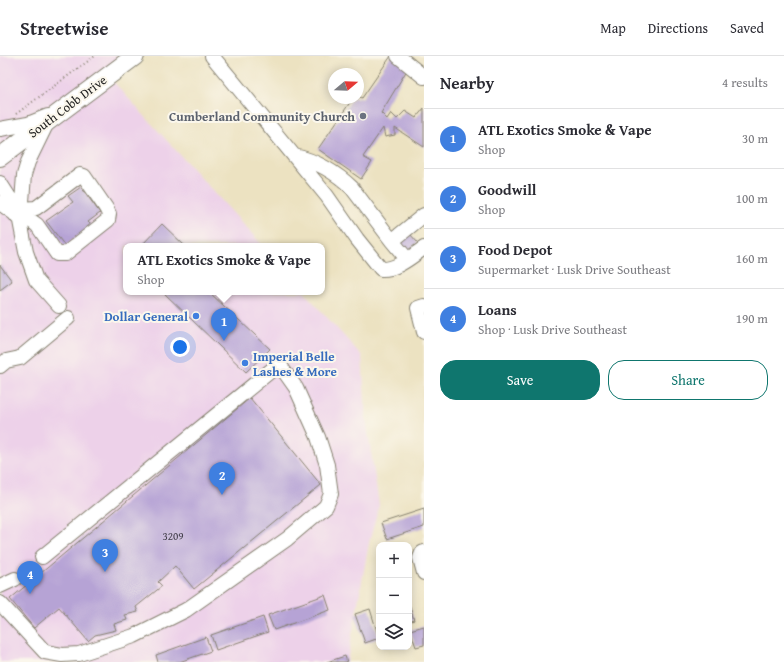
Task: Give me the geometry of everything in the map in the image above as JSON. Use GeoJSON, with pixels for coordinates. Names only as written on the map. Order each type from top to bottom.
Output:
{"type":"FeatureCollection","features":[{"type":"Feature","properties":{"kind":"main road","name":"South Cobb Drive"},"geometry":{"type":"LineString","coordinates":[[0,157],[135,56]]}},
{"type":"Feature","properties":{"kind":"street"},"geometry":{"type":"LineString","coordinates":[[212,56],[326,196],[381,270],[398,265],[424,248]]}},
{"type":"Feature","properties":{"kind":"street"},"geometry":{"type":"LineString","coordinates":[[398,56],[424,76]]}},
{"type":"Feature","properties":{"kind":"street"},"geometry":{"type":"LineString","coordinates":[[0,129],[28,124],[65,108]]}},
{"type":"Feature","properties":{"kind":"street"},"geometry":{"type":"LineString","coordinates":[[48,120],[28,162],[24,175],[21,217],[26,252],[34,275],[41,287],[59,306]]}},
{"type":"Feature","properties":{"kind":"street"},"geometry":{"type":"LineString","coordinates":[[294,156],[314,162],[345,181],[407,259]]}},
{"type":"Feature","properties":{"kind":"street"},"geometry":{"type":"LineString","coordinates":[[0,203],[14,213],[21,217],[30,220],[37,225],[56,254],[65,254],[108,220],[109,214],[84,176],[80,175],[56,192],[43,204],[21,217]]}},
{"type":"Feature","properties":{"kind":"street"},"geometry":{"type":"LineString","coordinates":[[0,183],[16,206],[21,217]]}},
{"type":"Feature","properties":{"kind":"street"},"geometry":{"type":"LineString","coordinates":[[392,241],[424,215]]}},
{"type":"Feature","properties":{"kind":"street"},"geometry":{"type":"LineString","coordinates":[[424,306],[418,308],[424,332]]}},
{"type":"Feature","properties":{"kind":"street"},"geometry":{"type":"LineString","coordinates":[[0,366],[6,361],[20,358],[68,318]]}},
{"type":"Feature","properties":{"kind":"street"},"geometry":{"type":"LineString","coordinates":[[0,603],[45,652],[62,655],[79,654],[134,636],[186,610],[287,539],[326,506],[331,494],[327,465],[321,444],[296,388],[279,364],[42,557]]}},
{"type":"Feature","properties":{"kind":"street"},"geometry":{"type":"LineString","coordinates":[[424,552],[420,558],[424,573]]}},
{"type":"Feature","properties":{"kind":"street"},"geometry":{"type":"LineString","coordinates":[[0,586],[15,579]]}},
{"type":"Feature","properties":{"kind":"path"},"geometry":{"type":"LineString","coordinates":[[14,116],[95,56]]}},
{"type":"Feature","properties":{"kind":"shaded area"},"geometry":{"type":"Polygon","coordinates":[[[0,56],[140,56],[110,78],[260,243],[123,243],[123,295],[307,295],[362,356],[366,419],[379,505],[369,543],[347,662],[0,662],[0,56]]]}},
{"type":"Feature","properties":{"kind":"building","name":"Cumberland Community Church"},"geometry":{"type":"Polygon","coordinates":[[[391,56],[396,56],[410,65],[381,113],[387,119],[391,113],[397,119],[405,111],[416,118],[424,108],[424,147],[395,128],[395,135],[385,137],[383,128],[363,157],[372,162],[361,179],[318,149],[349,104],[364,104],[364,95],[391,56]]]}},
{"type":"Feature","properties":{"kind":"building"},"geometry":{"type":"Polygon","coordinates":[[[81,187],[100,213],[88,222],[92,226],[65,246],[46,221],[73,202],[68,196],[81,187]]]}},
{"type":"Feature","properties":{"kind":"building"},"geometry":{"type":"Polygon","coordinates":[[[162,224],[182,243],[144,243],[162,224]]]}},
{"type":"Feature","properties":{"kind":"building"},"geometry":{"type":"Polygon","coordinates":[[[410,234],[418,243],[408,252],[400,242],[410,234]]]}},
{"type":"Feature","properties":{"kind":"building"},"geometry":{"type":"Polygon","coordinates":[[[0,265],[12,281],[0,290],[0,265]]]}},
{"type":"Feature","properties":{"kind":"building"},"geometry":{"type":"Polygon","coordinates":[[[166,295],[212,295],[270,349],[246,372],[166,295]]]}},
{"type":"Feature","properties":{"kind":"building"},"geometry":{"type":"Polygon","coordinates":[[[250,398],[321,485],[194,589],[175,566],[158,582],[162,586],[136,607],[138,612],[125,615],[127,620],[114,624],[116,630],[95,635],[88,641],[59,607],[34,628],[10,599],[250,398]]]}},
{"type":"Feature","properties":{"kind":"building"},"geometry":{"type":"Polygon","coordinates":[[[424,509],[424,527],[387,539],[381,523],[424,509]]]}},
{"type":"Feature","properties":{"kind":"building"},"geometry":{"type":"Polygon","coordinates":[[[325,595],[330,610],[274,630],[268,615],[325,595]]]}},
{"type":"Feature","properties":{"kind":"building"},"geometry":{"type":"Polygon","coordinates":[[[370,609],[376,628],[376,639],[365,643],[355,614],[370,609]]]}},
{"type":"Feature","properties":{"kind":"building"},"geometry":{"type":"Polygon","coordinates":[[[263,617],[268,632],[216,650],[211,635],[263,617]]]}},
{"type":"Feature","properties":{"kind":"building"},"geometry":{"type":"Polygon","coordinates":[[[424,626],[424,645],[416,647],[412,636],[412,629],[424,626]]]}},
{"type":"Feature","properties":{"kind":"building"},"geometry":{"type":"Polygon","coordinates":[[[206,637],[211,651],[179,662],[158,662],[156,655],[206,637]]]}},
{"type":"Feature","properties":{"kind":"building"},"geometry":{"type":"Polygon","coordinates":[[[345,656],[347,662],[327,662],[345,656]]]}},
{"type":"Feature","properties":{"kind":"place","name":"Cumberland Community Church"},"geometry":{"type":"Point","coordinates":[363,116]}},
{"type":"Feature","properties":{"kind":"place","name":"Dollar General"},"geometry":{"type":"Point","coordinates":[196,316]}},
{"type":"Feature","properties":{"kind":"place","name":"ATL Exotics Smoke & Vape"},"geometry":{"type":"Point","coordinates":[224,341]}},
{"type":"Feature","properties":{"kind":"place","name":"Imperial Belle Lashes & More"},"geometry":{"type":"Point","coordinates":[245,363]}},
{"type":"Feature","properties":{"kind":"place","name":"Goodwill"},"geometry":{"type":"Point","coordinates":[222,495]}},
{"type":"Feature","properties":{"kind":"place","name":"Food Depot"},"geometry":{"type":"Point","coordinates":[105,572]}},
{"type":"Feature","properties":{"kind":"place","name":"Loans"},"geometry":{"type":"Point","coordinates":[30,594]}}]}
